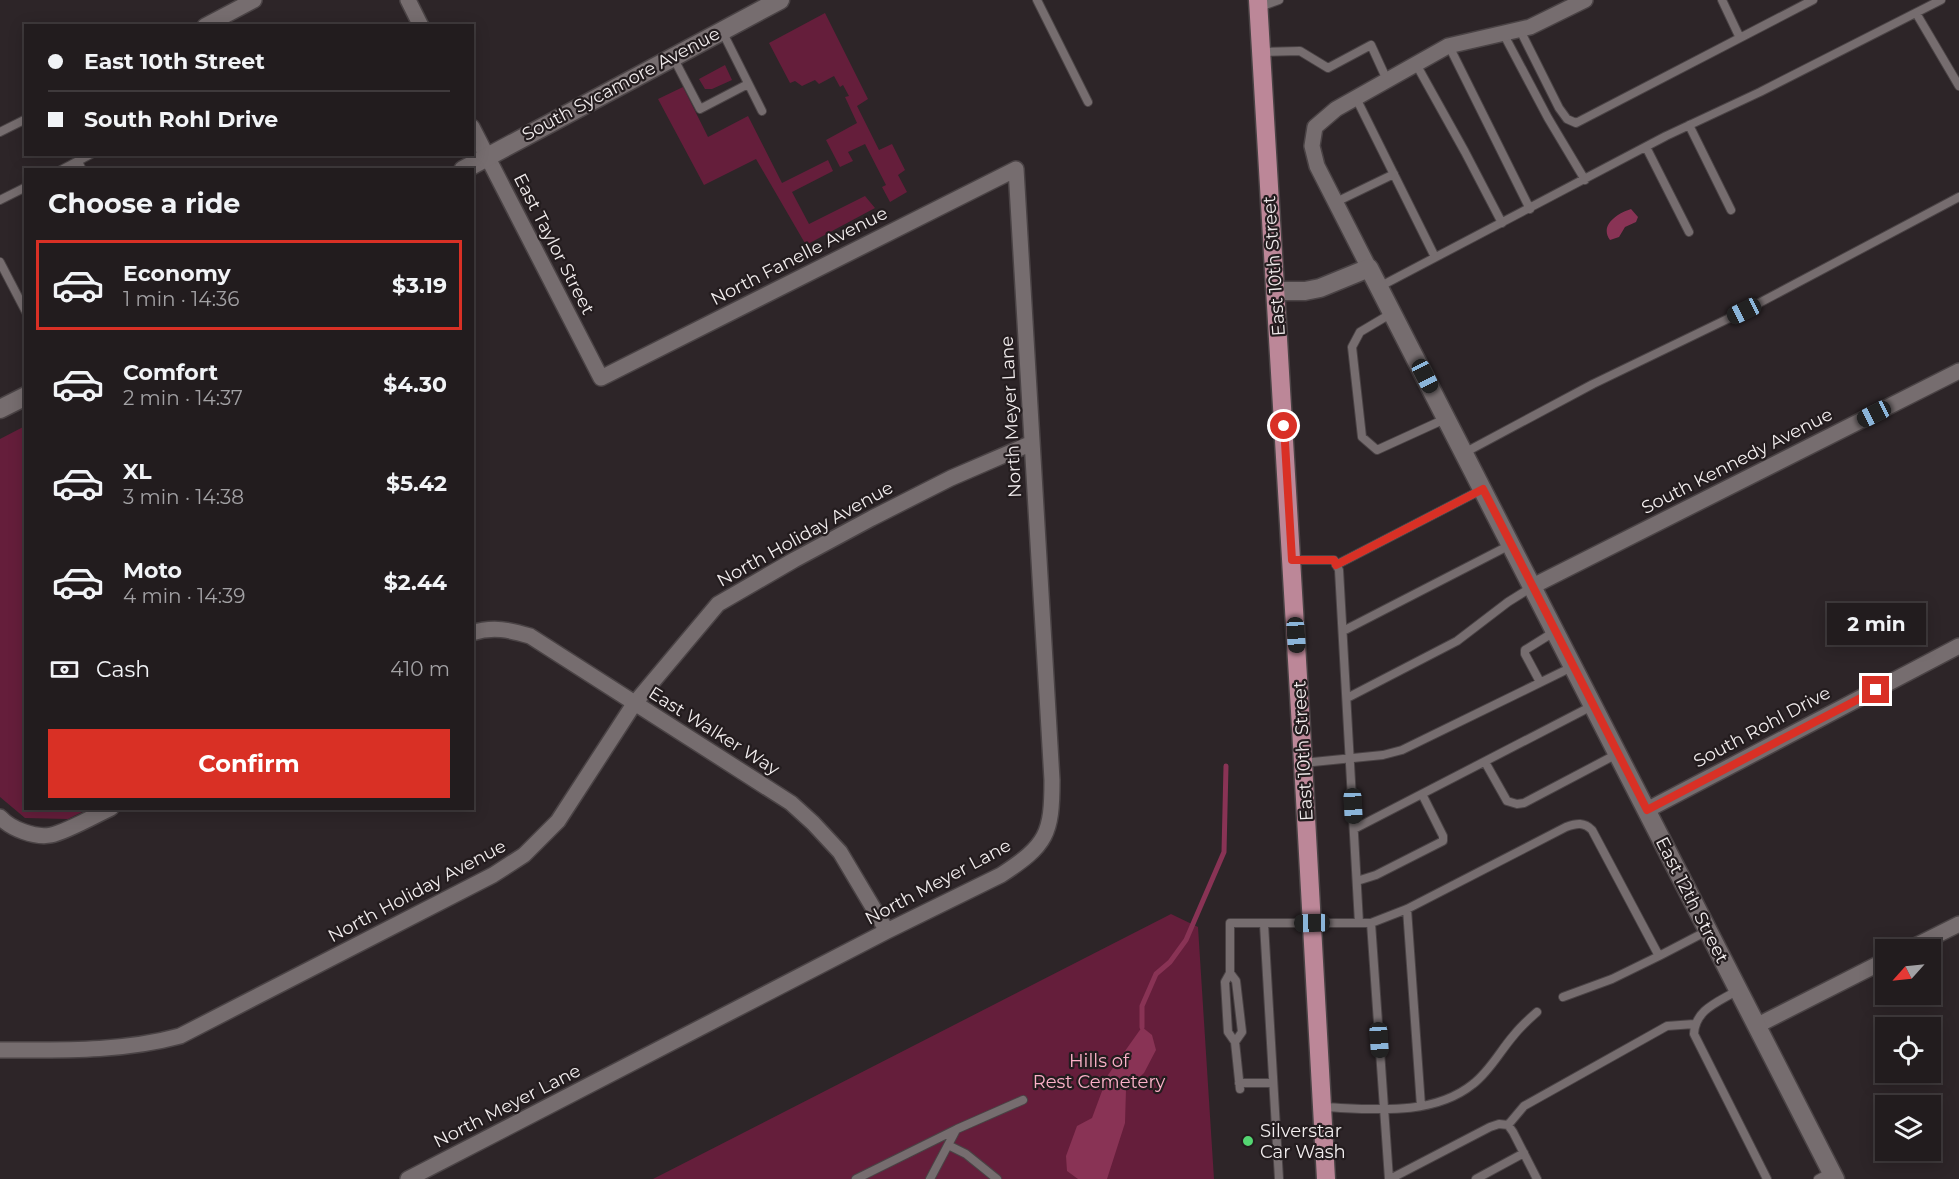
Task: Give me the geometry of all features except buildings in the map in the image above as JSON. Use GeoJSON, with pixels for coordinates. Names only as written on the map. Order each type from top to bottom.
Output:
{"type":"FeatureCollection","features":[{"type":"Feature","properties":{"kind":"main road","name":"East 10th Street"},"geometry":{"type":"LineString","coordinates":[[1258,4],[1292,560],[1326,1179]]}},
{"type":"Feature","properties":{"kind":"street"},"geometry":{"type":"LineString","coordinates":[[208,24],[254,0]]}},
{"type":"Feature","properties":{"kind":"street"},"geometry":{"type":"LineString","coordinates":[[408,0],[420,24]]}},
{"type":"Feature","properties":{"kind":"street","name":"South Sycamore Avenue"},"geometry":{"type":"LineString","coordinates":[[467,168],[780,0]]}},
{"type":"Feature","properties":{"kind":"street"},"geometry":{"type":"LineString","coordinates":[[1356,98],[1448,46],[1530,27],[1586,0]]}},
{"type":"Feature","properties":{"kind":"street","name":"East 12th Street"},"geometry":{"type":"LineString","coordinates":[[1356,98],[1336,109],[1315,127],[1312,146],[1317,166],[1708,930],[1828,1177]]}},
{"type":"Feature","properties":{"kind":"street","name":"East Taylor Street"},"geometry":{"type":"LineString","coordinates":[[474,131],[600,378]]}},
{"type":"Feature","properties":{"kind":"street","name":"North Fanelle Avenue"},"geometry":{"type":"LineString","coordinates":[[600,378],[1016,169]]}},
{"type":"Feature","properties":{"kind":"street","name":"North Meyer Lane"},"geometry":{"type":"LineString","coordinates":[[408,1179],[1010,869],[1043,840],[1052,806],[1052,780],[1016,169]]}},
{"type":"Feature","properties":{"kind":"street"},"geometry":{"type":"LineString","coordinates":[[1276,291],[1305,291],[1320,288],[1370,268]]}},
{"type":"Feature","properties":{"kind":"street","name":"South Kennedy Avenue"},"geometry":{"type":"LineString","coordinates":[[1533,586],[1959,371]]}},
{"type":"Feature","properties":{"kind":"street"},"geometry":{"type":"LineString","coordinates":[[0,409],[24,397]]}},
{"type":"Feature","properties":{"kind":"street","name":"North Holiday Avenue"},"geometry":{"type":"LineString","coordinates":[[0,1050],[97,1050],[150,1044],[180,1036],[493,875],[524,855],[558,821],[634,704],[718,604],[872,518],[951,478],[1032,443]]}},
{"type":"Feature","properties":{"kind":"street","name":"East Walker Way"},"geometry":{"type":"LineString","coordinates":[[474,632],[483,629],[507,629],[530,636],[791,803],[840,852],[887,931]]}},
{"type":"Feature","properties":{"kind":"street","name":"South Rohl Drive"},"geometry":{"type":"LineString","coordinates":[[1647,810],[1959,646]]}},
{"type":"Feature","properties":{"kind":"street"},"geometry":{"type":"LineString","coordinates":[[0,817],[22,830],[52,835],[107,810]]}},
{"type":"Feature","properties":{"kind":"street"},"geometry":{"type":"LineString","coordinates":[[1929,939],[1959,924]]}},
{"type":"Feature","properties":{"kind":"street"},"geometry":{"type":"LineString","coordinates":[[1756,1026],[1875,966]]}},
{"type":"Feature","properties":{"kind":"lane"},"geometry":{"type":"LineString","coordinates":[[1037,0],[1088,102]]}},
{"type":"Feature","properties":{"kind":"lane"},"geometry":{"type":"LineString","coordinates":[[1258,4],[1279,0]]}},
{"type":"Feature","properties":{"kind":"lane"},"geometry":{"type":"LineString","coordinates":[[1722,0],[1740,38]]}},
{"type":"Feature","properties":{"kind":"lane"},"geometry":{"type":"LineString","coordinates":[[1520,30],[1559,108],[1567,119],[1576,123],[1813,0]]}},
{"type":"Feature","properties":{"kind":"lane"},"geometry":{"type":"LineString","coordinates":[[1379,287],[1689,125],[1760,92],[1941,0]]}},
{"type":"Feature","properties":{"kind":"lane"},"geometry":{"type":"LineString","coordinates":[[1916,13],[1959,86]]}},
{"type":"Feature","properties":{"kind":"lane"},"geometry":{"type":"LineString","coordinates":[[722,30],[762,111]]}},
{"type":"Feature","properties":{"kind":"lane"},"geometry":{"type":"LineString","coordinates":[[1503,33],[1548,118],[1585,180]]}},
{"type":"Feature","properties":{"kind":"lane"},"geometry":{"type":"LineString","coordinates":[[1260,52],[1300,51],[1328,68],[1371,45],[1387,80]]}},
{"type":"Feature","properties":{"kind":"lane"},"geometry":{"type":"LineString","coordinates":[[1448,46],[1530,208]]}},
{"type":"Feature","properties":{"kind":"lane"},"geometry":{"type":"LineString","coordinates":[[673,57],[699,109],[748,84]]}},
{"type":"Feature","properties":{"kind":"lane"},"geometry":{"type":"LineString","coordinates":[[1416,64],[1502,223]]}},
{"type":"Feature","properties":{"kind":"lane"},"geometry":{"type":"LineString","coordinates":[[1356,98],[1435,257]]}},
{"type":"Feature","properties":{"kind":"lane"},"geometry":{"type":"LineString","coordinates":[[0,132],[24,120]]}},
{"type":"Feature","properties":{"kind":"lane"},"geometry":{"type":"LineString","coordinates":[[1689,125],[1731,210]]}},
{"type":"Feature","properties":{"kind":"lane"},"geometry":{"type":"LineString","coordinates":[[1646,147],[1689,232]]}},
{"type":"Feature","properties":{"kind":"lane"},"geometry":{"type":"LineString","coordinates":[[65,168],[87,156]]}},
{"type":"Feature","properties":{"kind":"lane"},"geometry":{"type":"LineString","coordinates":[[78,161],[81,168]]}},
{"type":"Feature","properties":{"kind":"lane"},"geometry":{"type":"LineString","coordinates":[[1336,202],[1394,174]]}},
{"type":"Feature","properties":{"kind":"lane"},"geometry":{"type":"LineString","coordinates":[[0,200],[24,189]]}},
{"type":"Feature","properties":{"kind":"lane"},"geometry":{"type":"LineString","coordinates":[[1464,453],[1593,384],[1744,311],[1959,197]]}},
{"type":"Feature","properties":{"kind":"lane"},"geometry":{"type":"LineString","coordinates":[[0,262],[24,308]]}},
{"type":"Feature","properties":{"kind":"lane"},"geometry":{"type":"LineString","coordinates":[[1392,312],[1360,332],[1352,347],[1362,437],[1377,450],[1447,418]]}},
{"type":"Feature","properties":{"kind":"lane"},"geometry":{"type":"LineString","coordinates":[[1336,565],[1483,489]]}},
{"type":"Feature","properties":{"kind":"lane"},"geometry":{"type":"LineString","coordinates":[[1343,631],[1511,544]]}},
{"type":"Feature","properties":{"kind":"lane"},"geometry":{"type":"LineString","coordinates":[[1292,560],[1334,560],[1339,570],[1359,923]]}},
{"type":"Feature","properties":{"kind":"lane"},"geometry":{"type":"LineString","coordinates":[[1347,698],[1456,641],[1533,586]]}},
{"type":"Feature","properties":{"kind":"lane"},"geometry":{"type":"LineString","coordinates":[[1540,682],[1525,650],[1556,631]]}},
{"type":"Feature","properties":{"kind":"lane"},"geometry":{"type":"LineString","coordinates":[[1303,763],[1383,755],[1402,750],[1574,666]]}},
{"type":"Feature","properties":{"kind":"lane"},"geometry":{"type":"LineString","coordinates":[[1354,830],[1594,706]]}},
{"type":"Feature","properties":{"kind":"lane"},"geometry":{"type":"LineString","coordinates":[[1485,762],[1507,801],[1517,804],[1524,803],[1618,753]]}},
{"type":"Feature","properties":{"kind":"lane"},"geometry":{"type":"LineString","coordinates":[[1357,881],[1376,875],[1443,841],[1443,836],[1422,794]]}},
{"type":"Feature","properties":{"kind":"lane"},"geometry":{"type":"LineString","coordinates":[[1272,1083],[1240,1086],[1235,1042],[1228,1032],[1225,982],[1230,973],[1230,923],[1371,923],[1407,909],[1566,827],[1581,823],[1592,830],[1659,956]]}},
{"type":"Feature","properties":{"kind":"lane"},"geometry":{"type":"LineString","coordinates":[[1407,909],[1421,1106]]}},
{"type":"Feature","properties":{"kind":"lane"},"geometry":{"type":"LineString","coordinates":[[1371,923],[1389,1179],[1498,1124],[1508,1125],[1513,1132],[1537,1179]]}},
{"type":"Feature","properties":{"kind":"lane"},"geometry":{"type":"LineString","coordinates":[[1264,924],[1279,1179]]}},
{"type":"Feature","properties":{"kind":"lane"},"geometry":{"type":"LineString","coordinates":[[1563,997],[1612,979],[1708,930]]}},
{"type":"Feature","properties":{"kind":"lane"},"geometry":{"type":"LineString","coordinates":[[1230,973],[1236,981],[1242,1032],[1235,1042]]}},
{"type":"Feature","properties":{"kind":"lane"},"geometry":{"type":"LineString","coordinates":[[1738,990],[1700,1014],[1694,1024],[1694,1034],[1767,1179]]}},
{"type":"Feature","properties":{"kind":"lane"},"geometry":{"type":"LineString","coordinates":[[1322,1107],[1384,1110],[1448,1100],[1474,1084],[1490,1067],[1514,1034],[1537,1012]]}},
{"type":"Feature","properties":{"kind":"lane"},"geometry":{"type":"LineString","coordinates":[[1508,1125],[1524,1106],[1667,1026],[1694,1024]]}},
{"type":"Feature","properties":{"kind":"lane"},"geometry":{"type":"LineString","coordinates":[[856,1179],[957,1129],[1023,1100]]}},
{"type":"Feature","properties":{"kind":"lane"},"geometry":{"type":"LineString","coordinates":[[930,1179],[957,1129]]}},
{"type":"Feature","properties":{"kind":"lane"},"geometry":{"type":"LineString","coordinates":[[948,1145],[966,1154],[997,1179]]}},
{"type":"Feature","properties":{"kind":"lane"},"geometry":{"type":"LineString","coordinates":[[1476,1179],[1524,1154]]}},
{"type":"Feature","properties":{"kind":"green space"},"geometry":{"type":"Polygon","coordinates":[[[825,13],[868,99],[857,106],[879,150],[892,144],[905,170],[898,175],[907,192],[890,202],[882,187],[886,185],[865,144],[848,152],[853,161],[840,167],[826,140],[857,123],[845,97],[849,96],[843,85],[840,87],[834,76],[819,84],[815,80],[802,86],[795,81],[790,83],[769,43],[825,13]]]}},
{"type":"Feature","properties":{"kind":"green space"},"geometry":{"type":"Polygon","coordinates":[[[725,65],[732,80],[712,89],[705,89],[699,79],[725,65]]]}},
{"type":"Feature","properties":{"kind":"green space"},"geometry":{"type":"Polygon","coordinates":[[[683,87],[708,137],[748,116],[782,183],[828,160],[833,171],[792,192],[809,224],[865,196],[875,208],[806,245],[756,159],[704,185],[658,99],[683,87]]]}},
{"type":"Feature","properties":{"kind":"green space"},"geometry":{"type":"Polygon","coordinates":[[[24,427],[24,810],[86,810],[68,819],[25,818],[0,797],[0,439],[24,427]]]}},
{"type":"Feature","properties":{"kind":"green space","name":"Hills of Rest Cemetery"},"geometry":{"type":"Polygon","coordinates":[[[1171,914],[1198,927],[1214,1179],[653,1179],[1171,914]]]}},
{"type":"Feature","properties":{"kind":"shaded area"},"geometry":{"type":"Polygon","coordinates":[[[1631,209],[1638,217],[1636,222],[1625,227],[1619,237],[1610,240],[1607,235],[1608,225],[1621,213],[1631,209]]]}},
{"type":"Feature","properties":{"kind":"shaded area"},"geometry":{"type":"Polygon","coordinates":[[[1142,1027],[1152,1035],[1156,1050],[1144,1073],[1126,1089],[1125,1123],[1107,1179],[1078,1179],[1067,1171],[1066,1156],[1077,1126],[1092,1118],[1108,1075],[1142,1027]]]}},
{"type":"Feature","properties":{"kind":"waterway"},"geometry":{"type":"LineString","coordinates":[[1142,1027],[1142,1006],[1156,974],[1170,962],[1186,940],[1224,852],[1226,766]]}},
{"type":"Feature","properties":{"kind":"place","name":"Silverstar Car Wash"},"geometry":{"type":"Point","coordinates":[1248,1141]}},
{"type":"Feature","properties":{"kind":"route"},"geometry":{"type":"LineString","coordinates":[[1284,426],[1292,560],[1328,559],[1334,560],[1336,565],[1483,489],[1647,810],[1876,690]]}}]}
